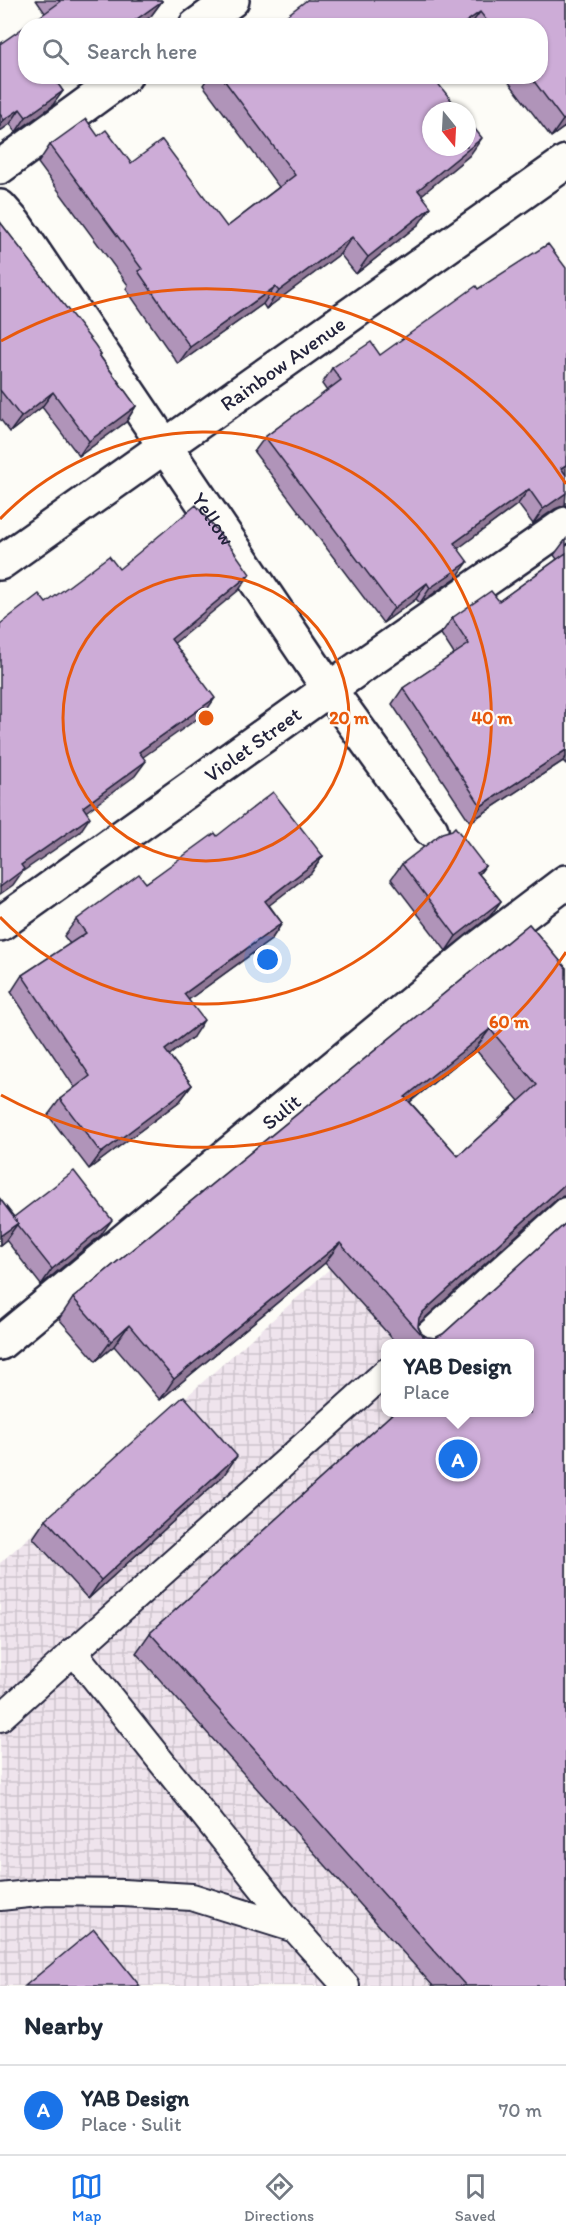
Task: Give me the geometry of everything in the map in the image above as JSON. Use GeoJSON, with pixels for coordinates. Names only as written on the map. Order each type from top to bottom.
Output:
{"type":"FeatureCollection","features":[{"type":"Feature","properties":{"kind":"street"},"geometry":{"type":"LineString","coordinates":[[207,18],[232,0]]}},
{"type":"Feature","properties":{"kind":"street"},"geometry":{"type":"LineString","coordinates":[[0,167],[114,84]]}},
{"type":"Feature","properties":{"kind":"street","name":"Rainbow Avenue"},"geometry":{"type":"LineString","coordinates":[[0,563],[566,162]]}},
{"type":"Feature","properties":{"kind":"street","name":"Yellow"},"geometry":{"type":"LineString","coordinates":[[0,207],[14,223],[329,689],[431,830]]}},
{"type":"Feature","properties":{"kind":"street","name":"Violet Street"},"geometry":{"type":"LineString","coordinates":[[0,924],[329,689],[566,524]]}},
{"type":"Feature","properties":{"kind":"street","name":"Sulit"},"geometry":{"type":"LineString","coordinates":[[0,1343],[475,951],[566,882]]}},
{"type":"Feature","properties":{"kind":"lane"},"geometry":{"type":"LineString","coordinates":[[424,1339],[566,1211]]}},
{"type":"Feature","properties":{"kind":"lane"},"geometry":{"type":"LineString","coordinates":[[0,1718],[381,1376]]}},
{"type":"Feature","properties":{"kind":"lane"},"geometry":{"type":"LineString","coordinates":[[73,1651],[295,1929],[346,1986]]}},
{"type":"Feature","properties":{"kind":"lane"},"geometry":{"type":"LineString","coordinates":[[0,1897],[47,1892],[192,1897],[295,1929]]}},
{"type":"Feature","properties":{"kind":"shaded area"},"geometry":{"type":"Polygon","coordinates":[[[566,1058],[566,1986],[0,1986],[0,1563],[566,1058]]]}},
{"type":"Feature","properties":{"kind":"building"},"geometry":{"type":"Polygon","coordinates":[[[58,0],[162,1],[138,18],[38,18],[60,2],[58,0]]]}},
{"type":"Feature","properties":{"kind":"building"},"geometry":{"type":"Polygon","coordinates":[[[307,0],[566,0],[566,118],[563,120],[536,84],[548,84],[548,18],[485,18],[480,12],[471,18],[283,18],[307,0]]]}},
{"type":"Feature","properties":{"kind":"building"},"geometry":{"type":"Polygon","coordinates":[[[18,32],[18,84],[58,84],[63,91],[26,117],[20,109],[4,120],[0,114],[0,44],[18,32]]]}},
{"type":"Feature","properties":{"kind":"building"},"geometry":{"type":"Polygon","coordinates":[[[227,84],[438,84],[453,102],[422,102],[422,156],[460,156],[418,190],[431,207],[368,257],[352,237],[279,291],[275,287],[190,347],[138,271],[142,269],[50,145],[86,119],[98,136],[106,130],[131,163],[162,140],[227,227],[295,175],[227,84]]]}},
{"type":"Feature","properties":{"kind":"building"},"geometry":{"type":"Polygon","coordinates":[[[476,130],[482,138],[476,143],[476,130]]]}},
{"type":"Feature","properties":{"kind":"building"},"geometry":{"type":"Polygon","coordinates":[[[0,222],[95,345],[101,354],[99,355],[136,406],[89,441],[53,392],[21,417],[0,390],[0,222]]]}},
{"type":"Feature","properties":{"kind":"building"},"geometry":{"type":"Polygon","coordinates":[[[548,244],[566,268],[566,465],[561,468],[566,475],[566,493],[543,509],[529,489],[454,543],[468,562],[430,588],[427,583],[394,608],[265,437],[341,380],[332,368],[371,342],[380,355],[476,286],[478,289],[548,244]]]}},
{"type":"Feature","properties":{"kind":"building"},"geometry":{"type":"Polygon","coordinates":[[[196,505],[250,574],[171,639],[215,698],[139,752],[146,761],[83,807],[90,817],[21,865],[24,869],[0,887],[0,624],[39,594],[46,603],[109,556],[119,569],[196,505]]]}},
{"type":"Feature","properties":{"kind":"building"},"geometry":{"type":"Polygon","coordinates":[[[566,553],[566,750],[481,806],[403,688],[469,644],[452,618],[491,591],[499,601],[566,553]]]}},
{"type":"Feature","properties":{"kind":"building"},"geometry":{"type":"Polygon","coordinates":[[[273,792],[323,856],[265,901],[282,923],[184,994],[204,1020],[165,1050],[192,1085],[101,1153],[60,1099],[90,1076],[22,975],[86,933],[76,920],[139,874],[146,883],[215,833],[217,836],[273,792]]]}},
{"type":"Feature","properties":{"kind":"building"},"geometry":{"type":"Polygon","coordinates":[[[455,827],[485,866],[477,872],[501,901],[456,936],[402,864],[442,833],[455,827]]]}},
{"type":"Feature","properties":{"kind":"building"},"geometry":{"type":"Polygon","coordinates":[[[529,924],[566,968],[566,1183],[423,1312],[418,1326],[422,1334],[427,1337],[435,1338],[443,1334],[566,1223],[566,1986],[466,1986],[150,1633],[389,1417],[534,1417],[534,1339],[426,1339],[340,1243],[174,1379],[129,1325],[111,1341],[73,1298],[529,924]],[[490,1029],[405,1097],[458,1156],[537,1085],[490,1029]]]}},
{"type":"Feature","properties":{"kind":"building"},"geometry":{"type":"Polygon","coordinates":[[[74,1171],[112,1220],[52,1269],[17,1225],[14,1217],[74,1171]]]}},
{"type":"Feature","properties":{"kind":"building"},"geometry":{"type":"Polygon","coordinates":[[[0,1199],[18,1223],[0,1236],[0,1199]]]}},
{"type":"Feature","properties":{"kind":"building"},"geometry":{"type":"Polygon","coordinates":[[[184,1396],[237,1456],[101,1580],[46,1519],[184,1396]]]}},
{"type":"Feature","properties":{"kind":"building"},"geometry":{"type":"Polygon","coordinates":[[[94,1929],[140,1986],[25,1986],[94,1929]]]}},
{"type":"Feature","properties":{"kind":"place","name":"YAB Design"},"geometry":{"type":"Point","coordinates":[458,1459]}}]}
